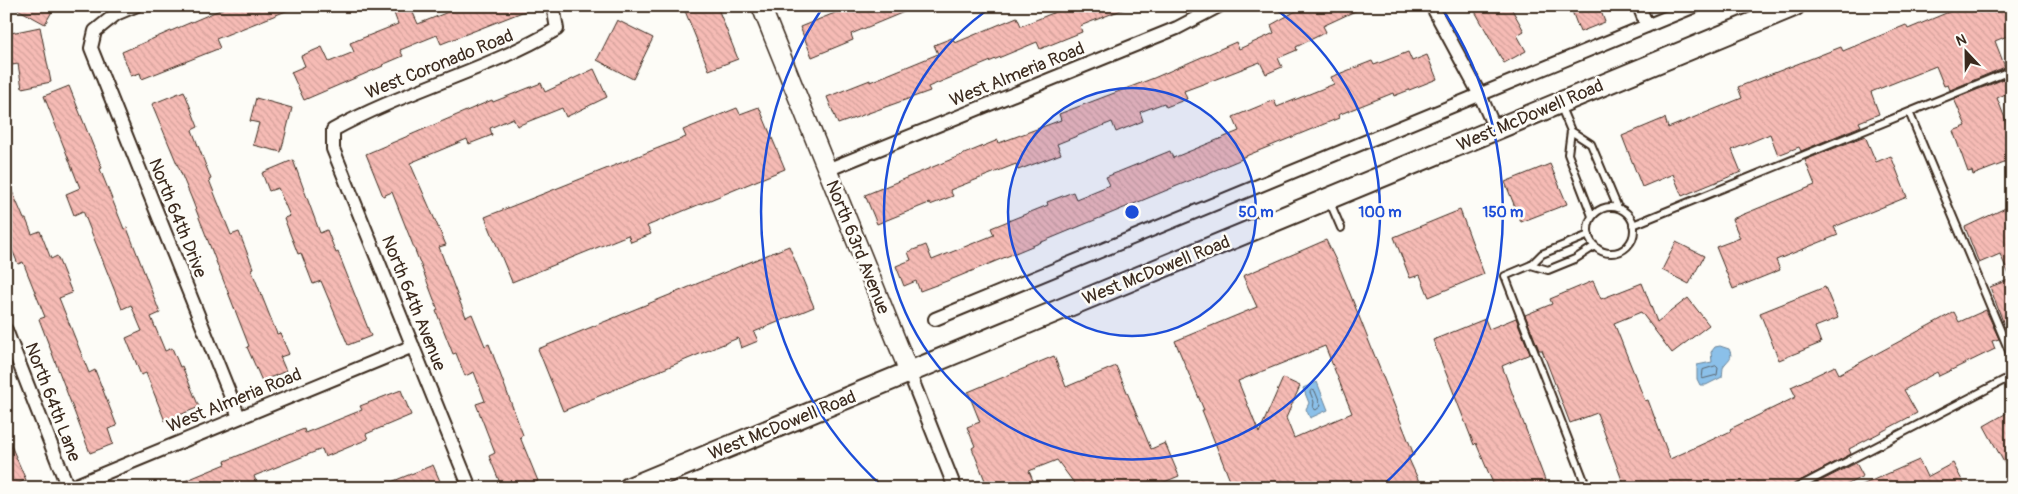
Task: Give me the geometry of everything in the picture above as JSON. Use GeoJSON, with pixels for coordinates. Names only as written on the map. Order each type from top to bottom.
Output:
{"type":"FeatureCollection","features":[{"type":"Feature","properties":{"kind":"main road","name":"West McDowell Road"},"geometry":{"type":"LineString","coordinates":[[629,488],[1794,6]]}},
{"type":"Feature","properties":{"kind":"street","name":"North 64th Drive"},"geometry":{"type":"LineString","coordinates":[[135,6],[116,14],[95,31],[91,48],[239,417]]}},
{"type":"Feature","properties":{"kind":"street","name":"West Coronado Road"},"geometry":{"type":"LineString","coordinates":[[333,130],[360,115],[526,48],[557,29],[553,6]]}},
{"type":"Feature","properties":{"kind":"street","name":"North 63rd Avenue"},"geometry":{"type":"LineString","coordinates":[[761,6],[955,488]]}},
{"type":"Feature","properties":{"kind":"street","name":"West Almeria Road"},"geometry":{"type":"LineString","coordinates":[[827,170],[1177,28],[1219,6]]}},
{"type":"Feature","properties":{"kind":"street"},"geometry":{"type":"LineString","coordinates":[[1432,6],[1480,95],[1495,129]]}},
{"type":"Feature","properties":{"kind":"street"},"geometry":{"type":"LineString","coordinates":[[1639,6],[1647,26]]}},
{"type":"Feature","properties":{"kind":"street","name":"West McDowell Road"},"geometry":{"type":"LineString","coordinates":[[935,319],[1695,6]]}},
{"type":"Feature","properties":{"kind":"street","name":"North 64th Avenue"},"geometry":{"type":"LineString","coordinates":[[333,130],[333,148],[470,488]]}},
{"type":"Feature","properties":{"kind":"street","name":"North 64th Lane"},"geometry":{"type":"LineString","coordinates":[[6,330],[68,488]]}},
{"type":"Feature","properties":{"kind":"street","name":"West Almeria Road"},"geometry":{"type":"LineString","coordinates":[[68,488],[413,346]]}},
{"type":"Feature","properties":{"kind":"lane"},"geometry":{"type":"LineString","coordinates":[[1633,225],[2012,70]]}},
{"type":"Feature","properties":{"kind":"lane"},"geometry":{"type":"LineString","coordinates":[[1559,102],[1571,131],[1568,154],[1592,216]]}},
{"type":"Feature","properties":{"kind":"lane"},"geometry":{"type":"LineString","coordinates":[[1909,112],[2012,358]]}},
{"type":"Feature","properties":{"kind":"lane"},"geometry":{"type":"LineString","coordinates":[[1571,131],[1590,144],[1618,208],[1627,214],[1633,225],[1631,240],[1623,249],[1618,252],[1606,252],[1595,246],[1589,235],[1588,226],[1592,216],[1604,208],[1618,208]]}},
{"type":"Feature","properties":{"kind":"lane"},"geometry":{"type":"LineString","coordinates":[[1329,199],[1341,228]]}},
{"type":"Feature","properties":{"kind":"lane"},"geometry":{"type":"LineString","coordinates":[[1587,488],[1505,276],[1531,265],[1542,254],[1589,235]]}},
{"type":"Feature","properties":{"kind":"lane"},"geometry":{"type":"LineString","coordinates":[[1531,265],[1548,270],[1575,259],[1595,246]]}},
{"type":"Feature","properties":{"kind":"lane"},"geometry":{"type":"LineString","coordinates":[[1796,488],[2012,376]]}},
{"type":"Feature","properties":{"kind":"water"},"geometry":{"type":"Polygon","coordinates":[[[1720,346],[1729,349],[1731,354],[1723,367],[1722,377],[1706,385],[1700,385],[1697,379],[1697,365],[1712,362],[1711,352],[1715,347],[1720,346]]]}},
{"type":"Feature","properties":{"kind":"water"},"geometry":{"type":"Polygon","coordinates":[[[1317,382],[1328,410],[1310,418],[1306,409],[1309,403],[1303,388],[1317,382]]]}},
{"type":"Feature","properties":{"kind":"building"},"geometry":{"type":"Polygon","coordinates":[[[12,6],[55,6],[45,24],[12,6]]]}},
{"type":"Feature","properties":{"kind":"building"},"geometry":{"type":"Polygon","coordinates":[[[229,6],[296,7],[216,39],[220,48],[142,79],[140,73],[131,76],[122,52],[229,6]]]}},
{"type":"Feature","properties":{"kind":"building"},"geometry":{"type":"Polygon","coordinates":[[[410,6],[418,24],[463,6],[535,7],[441,44],[437,35],[400,50],[403,56],[383,66],[304,100],[291,72],[305,66],[301,56],[322,47],[329,62],[354,52],[350,43],[398,24],[394,13],[410,6]]]}},
{"type":"Feature","properties":{"kind":"building"},"geometry":{"type":"Polygon","coordinates":[[[683,6],[717,6],[738,59],[709,70],[683,6]]]}},
{"type":"Feature","properties":{"kind":"building"},"geometry":{"type":"Polygon","coordinates":[[[852,6],[916,7],[851,34],[853,40],[812,57],[800,27],[852,6]]]}},
{"type":"Feature","properties":{"kind":"building"},"geometry":{"type":"Polygon","coordinates":[[[1070,6],[1129,7],[1080,26],[1082,32],[1040,49],[1037,42],[928,87],[930,91],[838,124],[827,97],[870,80],[870,82],[938,54],[934,45],[952,38],[955,43],[1017,17],[1021,26],[1070,6]]]}},
{"type":"Feature","properties":{"kind":"building"},"geometry":{"type":"Polygon","coordinates":[[[1305,6],[1366,6],[1323,26],[1326,32],[1296,47],[1297,50],[1278,58],[1282,67],[1266,74],[1260,62],[1184,91],[1187,99],[1166,107],[1164,103],[1140,112],[1143,121],[1116,132],[1112,122],[1057,144],[1061,154],[1018,170],[1016,164],[950,190],[953,196],[930,205],[929,203],[877,224],[865,195],[998,140],[999,143],[1061,120],[1059,114],[1154,78],[1236,42],[1239,49],[1274,33],[1271,25],[1305,6]]]}},
{"type":"Feature","properties":{"kind":"building"},"geometry":{"type":"Polygon","coordinates":[[[1472,6],[1510,6],[1524,31],[1517,35],[1526,51],[1504,63],[1472,6]]]}},
{"type":"Feature","properties":{"kind":"building"},"geometry":{"type":"Polygon","coordinates":[[[1570,6],[1599,6],[1605,22],[1580,32],[1570,6]]]}},
{"type":"Feature","properties":{"kind":"building"},"geometry":{"type":"Polygon","coordinates":[[[1963,6],[2012,6],[2012,34],[1995,41],[2005,67],[1950,90],[1948,85],[1944,86],[1936,66],[1871,92],[1879,114],[1859,122],[1861,126],[1801,151],[1799,147],[1778,155],[1770,134],[1732,150],[1741,172],[1682,196],[1673,174],[1642,187],[1622,136],[1665,118],[1668,128],[1742,98],[1738,87],[1841,47],[1843,51],[1906,25],[1908,29],[1963,6]]]}},
{"type":"Feature","properties":{"kind":"building"},"geometry":{"type":"Polygon","coordinates":[[[617,20],[653,38],[633,79],[597,60],[617,20]]]}},
{"type":"Feature","properties":{"kind":"building"},"geometry":{"type":"Polygon","coordinates":[[[40,27],[51,82],[22,88],[18,64],[12,65],[6,34],[40,27]]]}},
{"type":"Feature","properties":{"kind":"building"},"geometry":{"type":"Polygon","coordinates":[[[1408,52],[1412,61],[1427,55],[1437,79],[1394,96],[1393,93],[1338,115],[1339,118],[955,278],[920,291],[916,281],[904,286],[896,266],[911,260],[908,252],[926,245],[932,260],[994,235],[991,228],[1048,205],[1047,202],[1073,192],[1076,199],[1110,185],[1106,177],[1170,151],[1173,158],[1239,131],[1233,117],[1274,100],[1277,107],[1334,84],[1331,77],[1372,61],[1374,65],[1408,52]]]}},
{"type":"Feature","properties":{"kind":"building"},"geometry":{"type":"Polygon","coordinates":[[[594,69],[607,97],[566,117],[562,108],[517,126],[513,118],[490,128],[492,135],[469,144],[467,139],[410,163],[446,245],[439,247],[466,317],[472,314],[485,346],[489,344],[523,435],[520,437],[538,481],[522,488],[502,488],[489,456],[495,453],[476,404],[485,401],[474,372],[465,376],[456,353],[453,354],[392,192],[383,196],[366,154],[492,100],[493,102],[541,83],[545,92],[594,69]]]}},
{"type":"Feature","properties":{"kind":"building"},"geometry":{"type":"Polygon","coordinates":[[[2009,77],[2012,91],[1997,98],[2012,136],[2012,160],[1973,175],[1972,171],[1968,172],[1953,131],[1966,126],[1954,99],[2009,77]]]}},
{"type":"Feature","properties":{"kind":"building"},"geometry":{"type":"Polygon","coordinates":[[[69,86],[124,229],[127,228],[160,313],[151,317],[165,351],[172,348],[180,367],[182,366],[199,407],[165,421],[146,373],[141,375],[126,338],[142,331],[131,305],[122,309],[83,211],[74,215],[66,194],[80,188],[44,96],[69,86]]]}},
{"type":"Feature","properties":{"kind":"building"},"geometry":{"type":"Polygon","coordinates":[[[184,91],[198,127],[192,130],[211,179],[209,180],[231,235],[239,232],[253,268],[251,269],[277,334],[280,333],[289,354],[280,357],[286,371],[262,381],[247,347],[249,346],[191,197],[152,104],[184,91]]]}},
{"type":"Feature","properties":{"kind":"building"},"geometry":{"type":"Polygon","coordinates":[[[256,98],[292,108],[281,152],[253,145],[259,123],[250,121],[256,98]]]}},
{"type":"Feature","properties":{"kind":"building"},"geometry":{"type":"Polygon","coordinates":[[[759,107],[785,169],[647,226],[651,234],[631,242],[628,235],[512,282],[485,217],[686,137],[683,130],[737,108],[740,114],[759,107]]]}},
{"type":"Feature","properties":{"kind":"building"},"geometry":{"type":"Polygon","coordinates":[[[1865,136],[1876,162],[1891,156],[1907,197],[1834,227],[1838,235],[1776,260],[1780,270],[1733,289],[1716,247],[1740,238],[1732,219],[1815,185],[1805,160],[1865,136]]]}},
{"type":"Feature","properties":{"kind":"building"},"geometry":{"type":"Polygon","coordinates":[[[293,160],[320,233],[327,230],[336,253],[338,252],[371,336],[348,345],[321,281],[313,284],[301,253],[298,254],[284,218],[290,216],[278,188],[269,191],[262,173],[293,160]]]}},
{"type":"Feature","properties":{"kind":"building"},"geometry":{"type":"Polygon","coordinates":[[[1550,164],[1567,204],[1521,222],[1505,182],[1550,164]]]}},
{"type":"Feature","properties":{"kind":"building"},"geometry":{"type":"Polygon","coordinates":[[[6,177],[32,234],[40,231],[51,259],[57,256],[72,293],[59,298],[89,373],[95,370],[117,426],[108,429],[113,444],[90,453],[39,319],[45,317],[23,262],[18,264],[6,235],[6,177]]]}},
{"type":"Feature","properties":{"kind":"building"},"geometry":{"type":"Polygon","coordinates":[[[2012,205],[2012,334],[2008,335],[1990,287],[2011,279],[2000,254],[1979,263],[1965,227],[2012,205]]]}},
{"type":"Feature","properties":{"kind":"building"},"geometry":{"type":"Polygon","coordinates":[[[1460,210],[1484,274],[1429,297],[1420,275],[1410,278],[1394,237],[1460,210]]]}},
{"type":"Feature","properties":{"kind":"building"},"geometry":{"type":"Polygon","coordinates":[[[1326,240],[1341,271],[1414,455],[1408,457],[1422,488],[1233,488],[1202,410],[1204,410],[1175,341],[1257,307],[1243,276],[1326,240]],[[1325,346],[1238,381],[1259,433],[1283,378],[1300,386],[1286,418],[1294,438],[1352,413],[1325,346]]]}},
{"type":"Feature","properties":{"kind":"building"},"geometry":{"type":"Polygon","coordinates":[[[1676,242],[1704,256],[1689,284],[1662,270],[1676,242]]]}},
{"type":"Feature","properties":{"kind":"building"},"geometry":{"type":"Polygon","coordinates":[[[789,246],[814,307],[754,332],[758,341],[741,348],[738,338],[563,411],[538,349],[789,246]]]}},
{"type":"Feature","properties":{"kind":"building"},"geometry":{"type":"Polygon","coordinates":[[[1593,281],[1601,299],[1642,283],[1657,322],[1688,298],[1709,325],[1672,353],[1641,312],[1614,323],[1645,401],[1648,400],[1670,459],[1731,431],[1730,429],[1796,397],[1791,387],[1835,366],[1839,374],[1954,312],[1959,322],[1986,310],[1999,339],[1992,341],[1995,349],[1939,376],[1937,372],[1904,390],[1917,413],[1849,449],[1851,454],[1794,484],[1791,488],[1625,488],[1597,413],[1570,423],[1542,350],[1539,350],[1525,315],[1552,304],[1550,299],[1593,281]]]}},
{"type":"Feature","properties":{"kind":"building"},"geometry":{"type":"Polygon","coordinates":[[[1825,287],[1838,318],[1815,327],[1821,343],[1779,360],[1760,313],[1825,287]]]}},
{"type":"Feature","properties":{"kind":"building"},"geometry":{"type":"Polygon","coordinates":[[[1516,318],[1530,354],[1502,366],[1548,488],[1495,488],[1476,443],[1474,445],[1433,340],[1485,319],[1489,329],[1516,318]]]}},
{"type":"Feature","properties":{"kind":"building"},"geometry":{"type":"Polygon","coordinates":[[[1054,356],[1066,387],[1116,366],[1151,449],[1165,443],[1179,476],[1150,488],[1075,488],[1074,483],[1057,460],[1029,471],[1036,488],[988,488],[972,448],[975,446],[967,427],[980,422],[968,392],[1054,356]]]}},
{"type":"Feature","properties":{"kind":"building"},"geometry":{"type":"Polygon","coordinates":[[[401,390],[411,415],[366,434],[368,439],[325,457],[322,449],[254,476],[257,484],[247,488],[168,488],[226,464],[225,461],[304,429],[305,433],[362,410],[360,406],[401,390]]]}},
{"type":"Feature","properties":{"kind":"building"},"geometry":{"type":"Polygon","coordinates":[[[2012,410],[2012,477],[1984,426],[2012,410]]]}},
{"type":"Feature","properties":{"kind":"building"},"geometry":{"type":"Polygon","coordinates":[[[6,434],[26,480],[7,488],[6,488],[6,434]]]}},
{"type":"Feature","properties":{"kind":"building"},"geometry":{"type":"Polygon","coordinates":[[[1919,460],[1927,477],[1953,463],[1966,488],[1855,488],[1919,460]]]}},
{"type":"Feature","properties":{"kind":"building"},"geometry":{"type":"Polygon","coordinates":[[[1856,463],[1863,476],[1841,488],[1807,488],[1856,463]]]}},
{"type":"Feature","properties":{"kind":"building"},"geometry":{"type":"Polygon","coordinates":[[[433,465],[443,488],[379,488],[379,487],[433,465]]]}}]}
